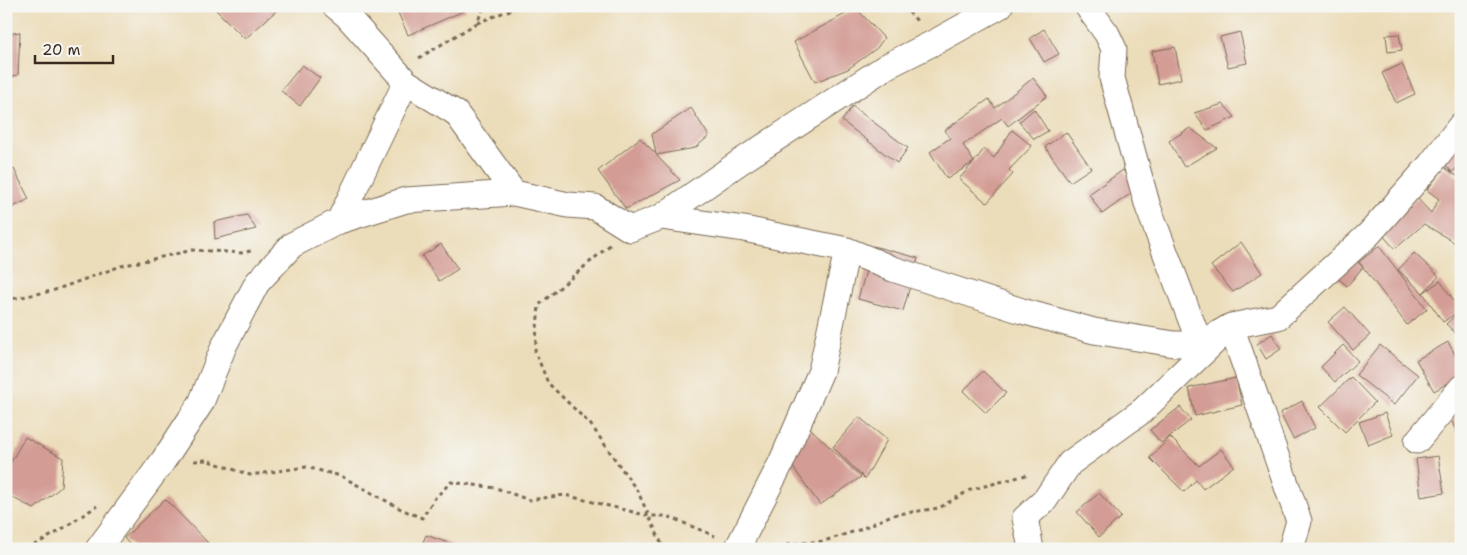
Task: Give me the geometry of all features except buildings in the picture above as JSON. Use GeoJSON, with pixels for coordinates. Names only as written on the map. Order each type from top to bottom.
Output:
{"type":"FeatureCollection","features":[{"type":"Feature","properties":{"kind":"street"},"geometry":{"type":"LineString","coordinates":[[336,6],[406,82],[456,113],[514,193]]}},
{"type":"Feature","properties":{"kind":"street"},"geometry":{"type":"LineString","coordinates":[[1087,6],[1107,34],[1114,49],[1112,78],[1148,207],[1200,344]]}},
{"type":"Feature","properties":{"kind":"street"},"geometry":{"type":"LineString","coordinates":[[98,549],[163,461],[201,403],[224,346],[257,283],[292,245],[339,221],[406,200],[514,193],[568,205],[595,207],[630,229],[661,217],[740,162],[887,66],[994,8]]}},
{"type":"Feature","properties":{"kind":"street"},"geometry":{"type":"LineString","coordinates":[[339,221],[406,82]]}},
{"type":"Feature","properties":{"kind":"street"},"geometry":{"type":"LineString","coordinates":[[661,217],[744,229],[847,250],[893,269],[1004,305],[1094,331],[1174,344],[1200,344],[1231,326],[1278,317],[1370,234],[1430,165],[1461,125]]}},
{"type":"Feature","properties":{"kind":"street"},"geometry":{"type":"LineString","coordinates":[[738,547],[781,462],[821,371],[847,250]]}},
{"type":"Feature","properties":{"kind":"street"},"geometry":{"type":"LineString","coordinates":[[1031,549],[1025,518],[1045,500],[1070,463],[1142,410],[1231,326]]}},
{"type":"Feature","properties":{"kind":"street"},"geometry":{"type":"LineString","coordinates":[[1231,326],[1299,521],[1292,549]]}},
{"type":"Feature","properties":{"kind":"street"},"geometry":{"type":"LineString","coordinates":[[1416,441],[1461,388]]}},
{"type":"Feature","properties":{"kind":"street"},"geometry":{"type":"LineString","coordinates":[[1278,549],[1299,521]]}},
{"type":"Feature","properties":{"kind":"path"},"geometry":{"type":"LineString","coordinates":[[477,23],[484,6]]}},
{"type":"Feature","properties":{"kind":"path"},"geometry":{"type":"LineString","coordinates":[[406,82],[414,61],[477,23],[520,6]]}},
{"type":"Feature","properties":{"kind":"path"},"geometry":{"type":"LineString","coordinates":[[630,229],[540,305],[535,351],[548,383],[591,425],[638,492],[664,549]]}},
{"type":"Feature","properties":{"kind":"path"},"geometry":{"type":"LineString","coordinates":[[6,300],[52,291],[122,266],[193,250],[241,253],[292,245]]}},
{"type":"Feature","properties":{"kind":"path"},"geometry":{"type":"LineString","coordinates":[[163,461],[206,460],[250,475],[306,467],[341,476],[401,509],[422,518],[435,498],[451,482],[496,488],[529,500],[565,495],[649,516],[667,516],[738,547]]}},
{"type":"Feature","properties":{"kind":"path"},"geometry":{"type":"LineString","coordinates":[[780,549],[789,544],[824,541],[860,530],[892,515],[939,508],[970,490],[1070,463]]}},
{"type":"Feature","properties":{"kind":"path"},"geometry":{"type":"LineString","coordinates":[[27,549],[56,534],[97,506]]}}]}
